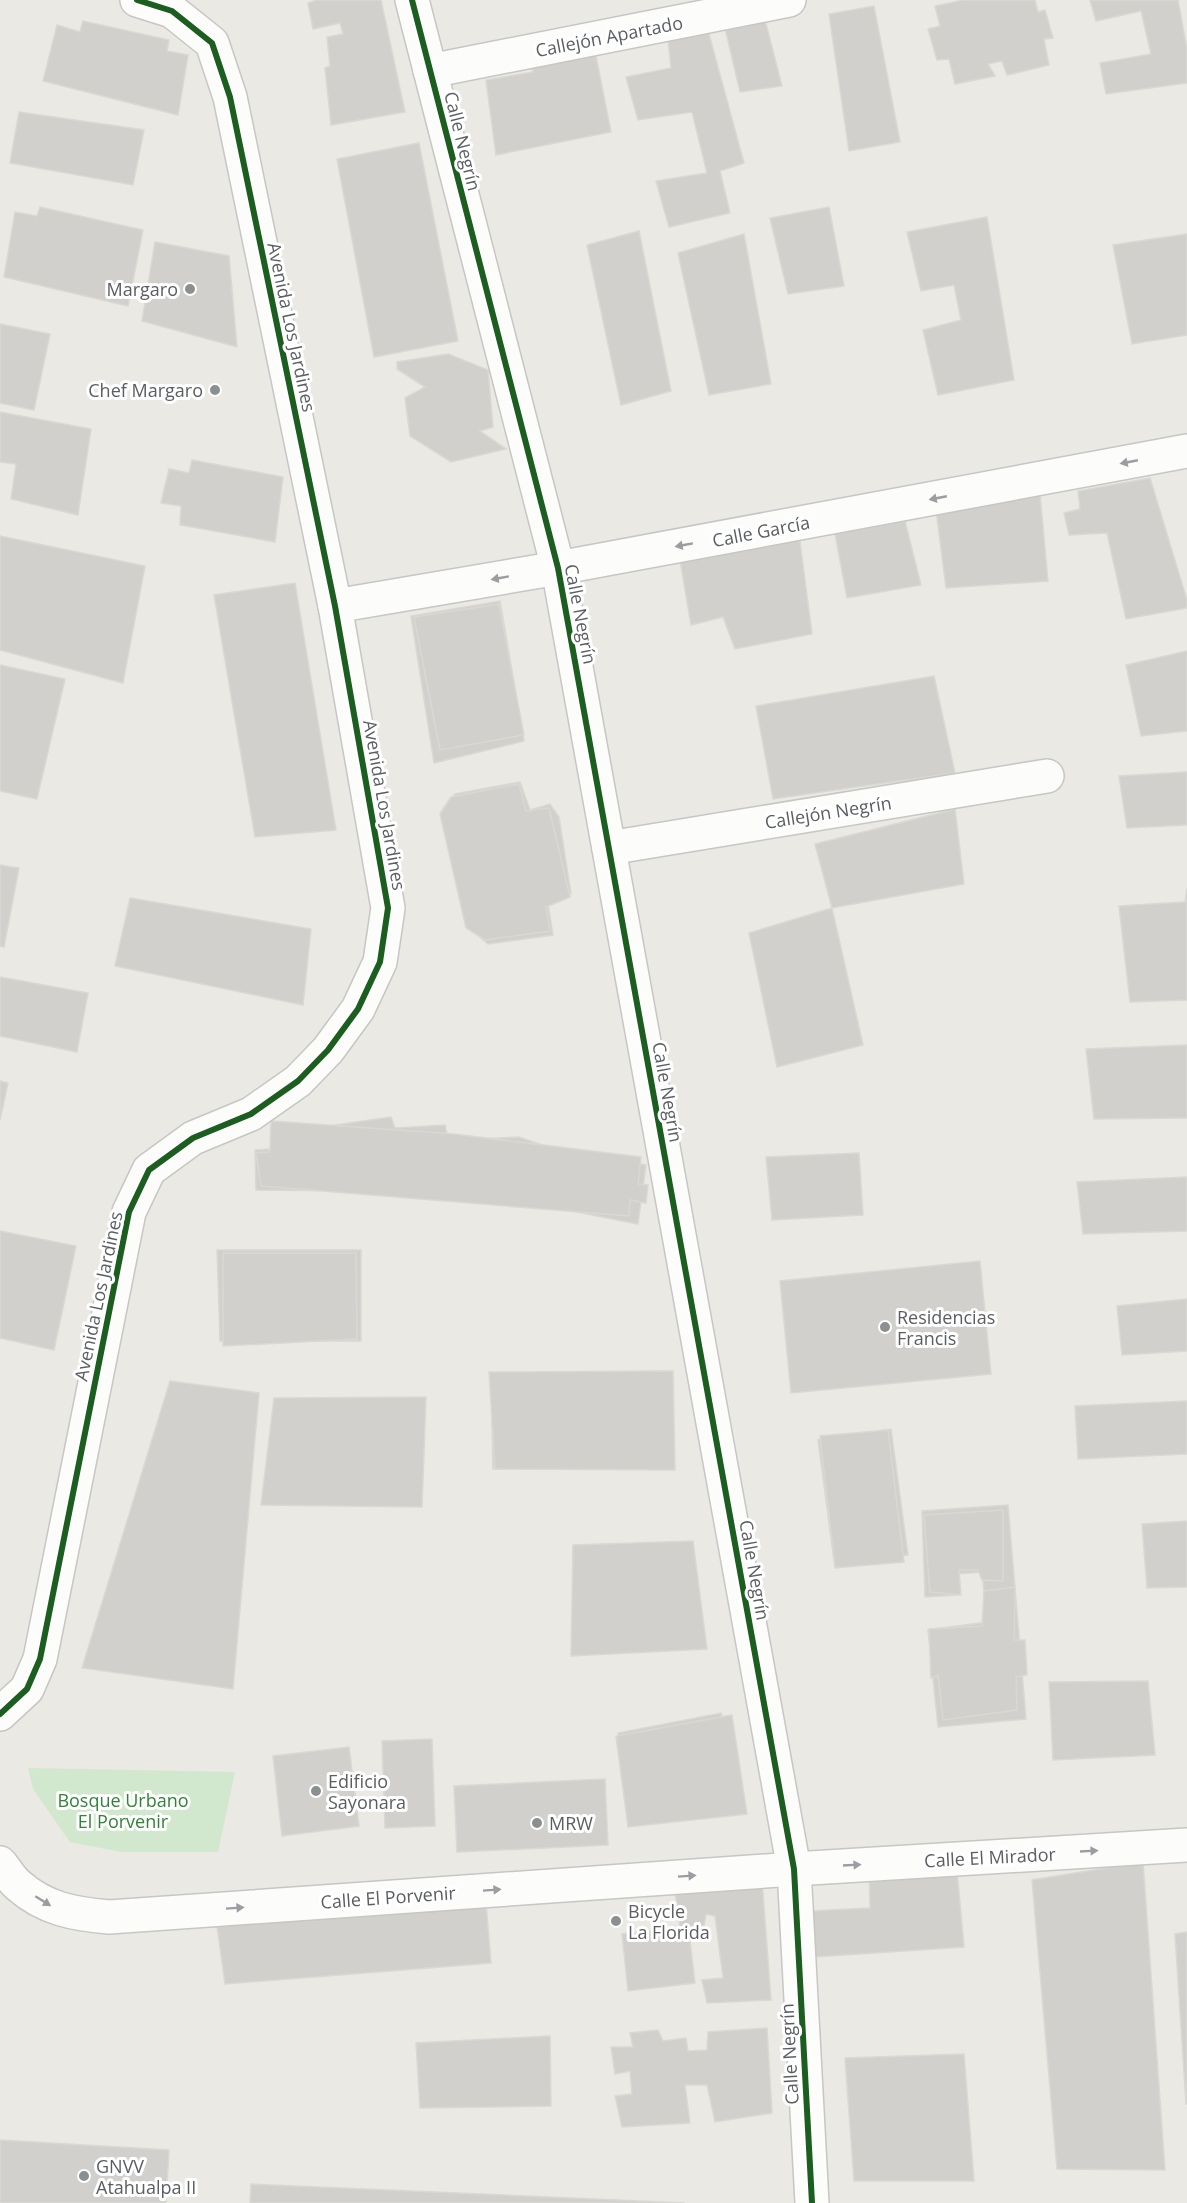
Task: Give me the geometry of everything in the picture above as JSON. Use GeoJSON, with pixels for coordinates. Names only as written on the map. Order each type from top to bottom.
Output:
{"type":"FeatureCollection","features":[{"type":"Feature","properties":{"kind":"street","name":"Avenida Los Jardines"},"geometry":{"type":"LineString","coordinates":[[0,1714],[27,1689],[40,1659],[129,1212],[149,1170],[194,1138],[251,1114],[298,1081],[328,1050],[358,1009],[380,962],[388,908],[335,606],[230,97],[212,43],[172,11],[137,0]]}},
{"type":"Feature","properties":{"kind":"street","name":"Calle Negrín"},"geometry":{"type":"LineString","coordinates":[[412,0],[558,568],[794,1869],[812,2203]]}},
{"type":"Feature","properties":{"kind":"street","name":"Callejón Apartado"},"geometry":{"type":"LineString","coordinates":[[430,71],[789,0]]}},
{"type":"Feature","properties":{"kind":"street","name":"Calle García"},"geometry":{"type":"LineString","coordinates":[[335,606],[558,568],[1187,451]]}},
{"type":"Feature","properties":{"kind":"street","name":"Callejón Negrín"},"geometry":{"type":"LineString","coordinates":[[609,849],[1047,776]]}},
{"type":"Feature","properties":{"kind":"street","name":"Calle El Mirador"},"geometry":{"type":"LineString","coordinates":[[794,1869],[1187,1845]]}},
{"type":"Feature","properties":{"kind":"street","name":"Calle El Porvenir"},"geometry":{"type":"LineString","coordinates":[[0,1863],[17,1885],[53,1907],[77,1914],[109,1917],[794,1869]]}},
{"type":"Feature","properties":{"kind":"green space","name":"Bosque Urbano El Porvenir"},"geometry":{"type":"Polygon","coordinates":[[[28,1768],[235,1772],[218,1852],[121,1852],[70,1842],[33,1789],[28,1768]]]}},
{"type":"Feature","properties":{"kind":"building"},"geometry":{"type":"Polygon","coordinates":[[[317,0],[381,0],[405,112],[331,125],[325,68],[330,66],[327,37],[343,34],[340,23],[313,29],[308,3],[317,0]]]}},
{"type":"Feature","properties":{"kind":"building"},"geometry":{"type":"Polygon","coordinates":[[[963,0],[1035,0],[1038,12],[1045,10],[1053,38],[1044,39],[1049,65],[1007,75],[1002,61],[988,64],[995,76],[955,84],[949,59],[937,60],[928,29],[940,26],[935,6],[963,0]]]}},
{"type":"Feature","properties":{"kind":"building"},"geometry":{"type":"Polygon","coordinates":[[[1090,0],[1178,0],[1187,49],[1187,83],[1106,94],[1100,63],[1151,54],[1141,11],[1096,21],[1090,0]]]}},
{"type":"Feature","properties":{"kind":"building"},"geometry":{"type":"Polygon","coordinates":[[[874,6],[900,142],[849,151],[829,14],[874,6]]]}},
{"type":"Feature","properties":{"kind":"building"},"geometry":{"type":"Polygon","coordinates":[[[765,20],[782,86],[740,92],[725,28],[765,20]]]}},
{"type":"Feature","properties":{"kind":"building"},"geometry":{"type":"Polygon","coordinates":[[[83,21],[169,40],[167,51],[188,55],[178,115],[43,81],[57,25],[80,32],[83,21]]]}},
{"type":"Feature","properties":{"kind":"building"},"geometry":{"type":"Polygon","coordinates":[[[706,23],[744,163],[720,171],[730,213],[669,227],[656,181],[707,173],[692,112],[638,120],[626,77],[671,68],[667,30],[706,23]]]}},
{"type":"Feature","properties":{"kind":"building"},"geometry":{"type":"Polygon","coordinates":[[[594,46],[611,132],[496,155],[486,80],[533,72],[529,59],[594,46]]]}},
{"type":"Feature","properties":{"kind":"building"},"geometry":{"type":"Polygon","coordinates":[[[19,112],[144,130],[133,185],[10,163],[19,112]]]}},
{"type":"Feature","properties":{"kind":"building"},"geometry":{"type":"Polygon","coordinates":[[[419,143],[458,341],[374,357],[337,159],[419,143]]]}},
{"type":"Feature","properties":{"kind":"building"},"geometry":{"type":"Polygon","coordinates":[[[40,207],[143,230],[128,306],[4,277],[15,212],[37,216],[40,207]]]}},
{"type":"Feature","properties":{"kind":"building"},"geometry":{"type":"Polygon","coordinates":[[[829,207],[844,286],[788,294],[770,218],[829,207]]]}},
{"type":"Feature","properties":{"kind":"building"},"geometry":{"type":"Polygon","coordinates":[[[987,217],[1014,380],[938,395],[923,330],[961,320],[954,285],[921,291],[907,232],[987,217]]]}},
{"type":"Feature","properties":{"kind":"building"},"geometry":{"type":"Polygon","coordinates":[[[639,231],[671,391],[621,405],[587,245],[639,231]]]}},
{"type":"Feature","properties":{"kind":"building"},"geometry":{"type":"Polygon","coordinates":[[[744,234],[771,384],[709,395],[678,253],[744,234]]]}},
{"type":"Feature","properties":{"kind":"building"},"geometry":{"type":"Polygon","coordinates":[[[1187,234],[1187,335],[1132,344],[1113,245],[1187,234]]]}},
{"type":"Feature","properties":{"kind":"building","name":"Margaro"},"geometry":{"type":"Polygon","coordinates":[[[155,242],[229,256],[237,347],[142,321],[155,242]]]}},
{"type":"Feature","properties":{"kind":"building"},"geometry":{"type":"Polygon","coordinates":[[[0,324],[50,334],[34,410],[0,403],[0,324]]]}},
{"type":"Feature","properties":{"kind":"building"},"geometry":{"type":"Polygon","coordinates":[[[448,354],[488,370],[493,427],[480,431],[506,449],[451,462],[410,436],[405,398],[425,387],[397,369],[397,362],[448,354]]]}},
{"type":"Feature","properties":{"kind":"building"},"geometry":{"type":"Polygon","coordinates":[[[0,412],[91,429],[78,515],[11,499],[16,464],[0,462],[0,412]]]}},
{"type":"Feature","properties":{"kind":"building"},"geometry":{"type":"Polygon","coordinates":[[[192,460],[283,477],[275,542],[180,525],[181,506],[161,503],[169,469],[189,473],[192,460]]]}},
{"type":"Feature","properties":{"kind":"building"},"geometry":{"type":"Polygon","coordinates":[[[1150,478],[1187,600],[1187,608],[1126,619],[1107,533],[1069,535],[1064,513],[1080,509],[1078,491],[1150,478]]]}},
{"type":"Feature","properties":{"kind":"building"},"geometry":{"type":"Polygon","coordinates":[[[1040,494],[1048,581],[946,588],[936,510],[1040,494]]]}},
{"type":"Feature","properties":{"kind":"building"},"geometry":{"type":"Polygon","coordinates":[[[905,521],[921,585],[847,598],[835,534],[905,521]]]}},
{"type":"Feature","properties":{"kind":"building"},"geometry":{"type":"Polygon","coordinates":[[[799,534],[812,634],[735,649],[723,617],[691,625],[680,560],[799,534]]]}},
{"type":"Feature","properties":{"kind":"building"},"geometry":{"type":"Polygon","coordinates":[[[0,536],[145,566],[123,683],[0,650],[0,536]]]}},
{"type":"Feature","properties":{"kind":"building"},"geometry":{"type":"Polygon","coordinates":[[[295,583],[336,830],[255,837],[214,595],[295,583]]]}},
{"type":"Feature","properties":{"kind":"building"},"geometry":{"type":"Polygon","coordinates":[[[500,601],[524,741],[434,763],[411,616],[500,601]]]}},
{"type":"Feature","properties":{"kind":"building"},"geometry":{"type":"Polygon","coordinates":[[[499,604],[524,735],[440,750],[414,617],[499,604]]]}},
{"type":"Feature","properties":{"kind":"building"},"geometry":{"type":"Polygon","coordinates":[[[1187,651],[1187,731],[1141,736],[1126,665],[1187,651]]]}},
{"type":"Feature","properties":{"kind":"building"},"geometry":{"type":"Polygon","coordinates":[[[0,665],[65,679],[37,799],[0,791],[0,665]]]}},
{"type":"Feature","properties":{"kind":"building"},"geometry":{"type":"Polygon","coordinates":[[[934,676],[955,773],[773,799],[756,706],[934,676]]]}},
{"type":"Feature","properties":{"kind":"building"},"geometry":{"type":"Polygon","coordinates":[[[1187,772],[1187,825],[1127,828],[1119,776],[1187,772]]]}},
{"type":"Feature","properties":{"kind":"building"},"geometry":{"type":"Polygon","coordinates":[[[520,782],[530,810],[550,804],[559,817],[571,894],[547,898],[553,935],[488,944],[468,927],[444,809],[455,794],[520,782]]]}},
{"type":"Feature","properties":{"kind":"building"},"geometry":{"type":"Polygon","coordinates":[[[519,784],[526,811],[549,808],[570,897],[546,907],[550,931],[485,940],[466,928],[440,814],[451,797],[519,784]]]}},
{"type":"Feature","properties":{"kind":"building"},"geometry":{"type":"Polygon","coordinates":[[[955,809],[964,884],[832,908],[815,844],[955,809]]]}},
{"type":"Feature","properties":{"kind":"building"},"geometry":{"type":"Polygon","coordinates":[[[0,865],[19,868],[4,947],[0,946],[0,865]]]}},
{"type":"Feature","properties":{"kind":"building"},"geometry":{"type":"Polygon","coordinates":[[[1187,888],[1187,1000],[1130,1002],[1119,906],[1185,902],[1187,888]]]}},
{"type":"Feature","properties":{"kind":"building"},"geometry":{"type":"Polygon","coordinates":[[[130,898],[311,929],[303,1005],[115,966],[130,898]]]}},
{"type":"Feature","properties":{"kind":"building"},"geometry":{"type":"Polygon","coordinates":[[[832,908],[863,1045],[777,1067],[749,933],[832,908]]]}},
{"type":"Feature","properties":{"kind":"building"},"geometry":{"type":"Polygon","coordinates":[[[0,977],[88,993],[77,1052],[0,1036],[0,977]]]}},
{"type":"Feature","properties":{"kind":"building"},"geometry":{"type":"Polygon","coordinates":[[[1187,1045],[1187,1118],[1094,1119],[1086,1049],[1187,1045]]]}},
{"type":"Feature","properties":{"kind":"building"},"geometry":{"type":"Polygon","coordinates":[[[0,1081],[8,1083],[0,1120],[0,1081]]]}},
{"type":"Feature","properties":{"kind":"building"},"geometry":{"type":"Polygon","coordinates":[[[391,1117],[395,1128],[445,1125],[450,1148],[475,1154],[479,1139],[519,1137],[548,1147],[646,1165],[638,1224],[572,1211],[510,1188],[467,1180],[361,1191],[256,1190],[255,1150],[274,1149],[271,1128],[322,1127],[391,1117]]]}},
{"type":"Feature","properties":{"kind":"building"},"geometry":{"type":"Polygon","coordinates":[[[271,1121],[454,1134],[641,1157],[638,1184],[648,1185],[646,1203],[630,1200],[629,1216],[261,1186],[256,1153],[270,1152],[271,1121]]]}},
{"type":"Feature","properties":{"kind":"building"},"geometry":{"type":"Polygon","coordinates":[[[859,1153],[863,1215],[772,1220],[766,1157],[859,1153]]]}},
{"type":"Feature","properties":{"kind":"building"},"geometry":{"type":"Polygon","coordinates":[[[1187,1177],[1187,1231],[1083,1234],[1077,1182],[1187,1177]]]}},
{"type":"Feature","properties":{"kind":"building"},"geometry":{"type":"Polygon","coordinates":[[[0,1231],[76,1246],[54,1350],[0,1338],[0,1231]]]}},
{"type":"Feature","properties":{"kind":"building"},"geometry":{"type":"Polygon","coordinates":[[[217,1250],[361,1250],[361,1341],[220,1341],[217,1250]]]}},
{"type":"Feature","properties":{"kind":"building"},"geometry":{"type":"Polygon","coordinates":[[[223,1253],[356,1253],[357,1339],[223,1346],[223,1253]]]}},
{"type":"Feature","properties":{"kind":"building","name":"Residencias Francis"},"geometry":{"type":"Polygon","coordinates":[[[980,1261],[991,1374],[791,1393],[780,1281],[980,1261]]]}},
{"type":"Feature","properties":{"kind":"building"},"geometry":{"type":"Polygon","coordinates":[[[1187,1299],[1187,1351],[1122,1355],[1117,1306],[1187,1299]]]}},
{"type":"Feature","properties":{"kind":"building"},"geometry":{"type":"Polygon","coordinates":[[[666,1371],[664,1467],[493,1469],[491,1374],[666,1371]]]}},
{"type":"Feature","properties":{"kind":"building"},"geometry":{"type":"Polygon","coordinates":[[[673,1371],[675,1470],[495,1469],[489,1372],[673,1371]]]}},
{"type":"Feature","properties":{"kind":"building"},"geometry":{"type":"Polygon","coordinates":[[[170,1381],[259,1393],[233,1689],[82,1668],[170,1381]]]}},
{"type":"Feature","properties":{"kind":"building"},"geometry":{"type":"Polygon","coordinates":[[[426,1397],[422,1507],[261,1505],[274,1398],[426,1397]]]}},
{"type":"Feature","properties":{"kind":"building"},"geometry":{"type":"Polygon","coordinates":[[[1187,1401],[1187,1454],[1078,1459],[1075,1406],[1187,1401]]]}},
{"type":"Feature","properties":{"kind":"building"},"geometry":{"type":"Polygon","coordinates":[[[891,1429],[908,1555],[834,1560],[818,1440],[891,1429]]]}},
{"type":"Feature","properties":{"kind":"building"},"geometry":{"type":"Polygon","coordinates":[[[888,1430],[904,1562],[835,1568],[820,1436],[888,1430]]]}},
{"type":"Feature","properties":{"kind":"building"},"geometry":{"type":"Polygon","coordinates":[[[1008,1505],[1026,1719],[938,1727],[928,1630],[987,1622],[982,1572],[955,1574],[958,1595],[925,1597],[922,1511],[1008,1505]]]}},
{"type":"Feature","properties":{"kind":"building"},"geometry":{"type":"Polygon","coordinates":[[[1003,1510],[1003,1581],[982,1580],[978,1570],[959,1570],[961,1595],[930,1592],[924,1515],[1003,1510]]]}},
{"type":"Feature","properties":{"kind":"building"},"geometry":{"type":"Polygon","coordinates":[[[1187,1521],[1187,1587],[1147,1588],[1142,1524],[1187,1521]]]}},
{"type":"Feature","properties":{"kind":"building"},"geometry":{"type":"Polygon","coordinates":[[[693,1541],[707,1649],[571,1656],[573,1545],[693,1541]]]}},
{"type":"Feature","properties":{"kind":"building"},"geometry":{"type":"Polygon","coordinates":[[[1015,1587],[1014,1640],[1025,1640],[1027,1675],[1016,1677],[1017,1710],[943,1720],[938,1675],[931,1678],[929,1629],[982,1626],[984,1591],[1015,1587]]]}},
{"type":"Feature","properties":{"kind":"building"},"geometry":{"type":"Polygon","coordinates":[[[1148,1681],[1155,1755],[1053,1760],[1049,1682],[1148,1681]]]}},
{"type":"Feature","properties":{"kind":"building"},"geometry":{"type":"Polygon","coordinates":[[[721,1713],[729,1748],[686,1757],[691,1782],[738,1772],[744,1801],[638,1820],[632,1789],[668,1783],[662,1756],[626,1764],[618,1733],[721,1713]]]}},
{"type":"Feature","properties":{"kind":"building"},"geometry":{"type":"Polygon","coordinates":[[[732,1715],[747,1814],[628,1827],[616,1736],[732,1715]]]}},
{"type":"Feature","properties":{"kind":"building"},"geometry":{"type":"Polygon","coordinates":[[[432,1739],[435,1826],[385,1828],[382,1741],[432,1739]]]}},
{"type":"Feature","properties":{"kind":"building","name":"Edificio Sayonara"},"geometry":{"type":"Polygon","coordinates":[[[349,1747],[359,1826],[282,1836],[273,1756],[349,1747]]]}},
{"type":"Feature","properties":{"kind":"building"},"geometry":{"type":"Polygon","coordinates":[[[605,1779],[608,1845],[457,1852],[454,1786],[605,1779]]]}},
{"type":"Feature","properties":{"kind":"building"},"geometry":{"type":"Polygon","coordinates":[[[1143,1862],[1165,2170],[1057,2169],[1032,1880],[1143,1862]]]}},
{"type":"Feature","properties":{"kind":"building"},"geometry":{"type":"Polygon","coordinates":[[[869,1865],[957,1871],[964,1947],[814,1957],[811,1911],[870,1908],[869,1865]]]}},
{"type":"Feature","properties":{"kind":"building"},"geometry":{"type":"Polygon","coordinates":[[[762,1880],[771,2000],[707,2003],[702,1980],[723,1978],[715,1916],[706,1914],[703,1931],[690,1940],[695,1983],[628,1991],[622,1934],[680,1927],[674,1885],[762,1880]]]}},
{"type":"Feature","properties":{"kind":"building"},"geometry":{"type":"Polygon","coordinates":[[[486,1903],[491,1963],[225,1984],[217,1926],[486,1903]]]}},
{"type":"Feature","properties":{"kind":"building"},"geometry":{"type":"Polygon","coordinates":[[[1187,1932],[1187,2104],[1186,2104],[1175,1934],[1187,1932]]]}},
{"type":"Feature","properties":{"kind":"building"},"geometry":{"type":"Polygon","coordinates":[[[767,2028],[772,2113],[715,2122],[707,2085],[685,2085],[690,2123],[622,2127],[615,2096],[632,2094],[630,2071],[615,2074],[611,2047],[633,2047],[630,2033],[658,2030],[663,2041],[686,2038],[688,2051],[707,2050],[708,2032],[767,2028]]]}},
{"type":"Feature","properties":{"kind":"building"},"geometry":{"type":"Polygon","coordinates":[[[550,2036],[551,2106],[420,2108],[416,2043],[550,2036]]]}},
{"type":"Feature","properties":{"kind":"building"},"geometry":{"type":"Polygon","coordinates":[[[964,2054],[974,2181],[854,2181],[845,2058],[964,2054]]]}},
{"type":"Feature","properties":{"kind":"building","name":"GNVV Atahualpa II"},"geometry":{"type":"Polygon","coordinates":[[[0,2140],[169,2150],[166,2203],[0,2203],[0,2140]]]}},
{"type":"Feature","properties":{"kind":"building"},"geometry":{"type":"Polygon","coordinates":[[[251,2184],[685,2203],[250,2203],[251,2184]]]}},
{"type":"Feature","properties":{"kind":"cycle path"},"geometry":{"type":"LineString","coordinates":[[0,1714],[27,1689],[40,1659],[129,1212],[149,1170],[193,1138],[251,1114],[298,1081],[328,1050],[358,1009],[380,962],[388,908],[335,606],[230,97],[212,43],[172,11],[137,0]]}},
{"type":"Feature","properties":{"kind":"cycle path"},"geometry":{"type":"LineString","coordinates":[[412,0],[558,568],[794,1869],[812,2203]]}},
{"type":"Feature","properties":{"kind":"place","name":"Margaro"},"geometry":{"type":"Point","coordinates":[190,289]}},
{"type":"Feature","properties":{"kind":"place","name":"Chef Margaro"},"geometry":{"type":"Point","coordinates":[215,390]}},
{"type":"Feature","properties":{"kind":"place","name":"Residencias Francis"},"geometry":{"type":"Point","coordinates":[885,1327]}},
{"type":"Feature","properties":{"kind":"place","name":"Edificio Sayonara"},"geometry":{"type":"Point","coordinates":[316,1791]}},
{"type":"Feature","properties":{"kind":"place","name":"MRW"},"geometry":{"type":"Point","coordinates":[537,1823]}},
{"type":"Feature","properties":{"kind":"place","name":"Bicycle La Florida"},"geometry":{"type":"Point","coordinates":[616,1921]}},
{"type":"Feature","properties":{"kind":"place","name":"GNVV Atahualpa II"},"geometry":{"type":"Point","coordinates":[84,2176]}}]}
